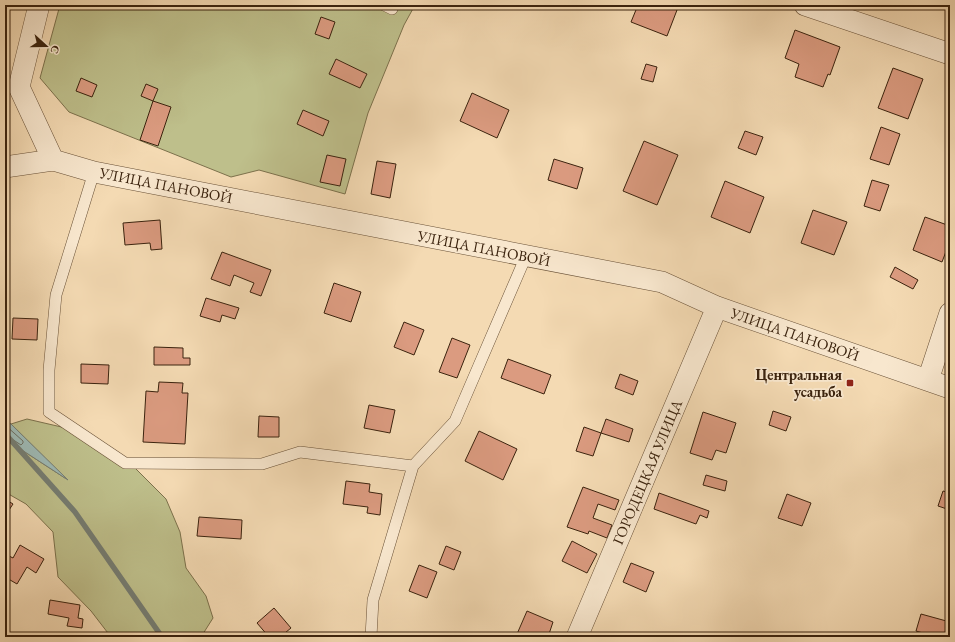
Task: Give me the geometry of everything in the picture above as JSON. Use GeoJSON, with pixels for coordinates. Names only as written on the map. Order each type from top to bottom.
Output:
{"type":"FeatureCollection","features":[{"type":"Feature","properties":{"kind":"street"},"geometry":{"type":"LineString","coordinates":[[39,5],[19,87],[53,160]]}},
{"type":"Feature","properties":{"kind":"street"},"geometry":{"type":"LineString","coordinates":[[805,5],[950,54]]}},
{"type":"Feature","properties":{"kind":"street","name":"УЛИЦА ПАНОВОЙ"},"geometry":{"type":"LineString","coordinates":[[5,167],[53,160],[94,172],[662,282],[717,307],[950,388]]}},
{"type":"Feature","properties":{"kind":"street","name":"ГОРОДЕЦКАЯ УЛИЦА"},"geometry":{"type":"LineString","coordinates":[[578,637],[717,307]]}},
{"type":"Feature","properties":{"kind":"street"},"geometry":{"type":"LineString","coordinates":[[928,380],[950,313]]}},
{"type":"Feature","properties":{"kind":"lane"},"geometry":{"type":"LineString","coordinates":[[94,172],[56,295],[49,370],[49,412],[125,463],[262,464],[300,452],[413,466]]}},
{"type":"Feature","properties":{"kind":"lane"},"geometry":{"type":"LineString","coordinates":[[371,637],[372,600],[413,466],[455,421],[526,256]]}},
{"type":"Feature","properties":{"kind":"green space"},"geometry":{"type":"Polygon","coordinates":[[[60,5],[415,5],[404,25],[368,113],[345,194],[259,170],[231,177],[69,112],[40,78],[60,5]]]}},
{"type":"Feature","properties":{"kind":"green space"},"geometry":{"type":"Polygon","coordinates":[[[27,419],[83,432],[135,468],[166,499],[180,532],[186,568],[206,596],[213,618],[201,637],[111,637],[91,611],[58,577],[53,532],[26,504],[5,492],[5,439],[65,478],[11,424],[27,419]]]}},
{"type":"Feature","properties":{"kind":"water"},"geometry":{"type":"Polygon","coordinates":[[[5,420],[11,424],[68,480],[5,439],[5,420]]]}},
{"type":"Feature","properties":{"kind":"building"},"geometry":{"type":"Polygon","coordinates":[[[638,5],[663,5],[677,10],[667,36],[631,22],[638,5]]]}},
{"type":"Feature","properties":{"kind":"building"},"geometry":{"type":"Polygon","coordinates":[[[321,17],[335,22],[329,39],[315,34],[321,17]]]}},
{"type":"Feature","properties":{"kind":"building"},"geometry":{"type":"Polygon","coordinates":[[[795,30],[840,47],[830,75],[828,74],[823,87],[795,77],[799,64],[785,58],[795,30]]]}},
{"type":"Feature","properties":{"kind":"building"},"geometry":{"type":"Polygon","coordinates":[[[336,59],[367,74],[360,88],[329,74],[336,59]]]}},
{"type":"Feature","properties":{"kind":"building"},"geometry":{"type":"Polygon","coordinates":[[[646,64],[657,67],[653,82],[641,79],[646,64]]]}},
{"type":"Feature","properties":{"kind":"building"},"geometry":{"type":"Polygon","coordinates":[[[893,68],[923,79],[908,119],[878,108],[893,68]]]}},
{"type":"Feature","properties":{"kind":"building"},"geometry":{"type":"Polygon","coordinates":[[[81,78],[97,85],[92,97],[76,91],[81,78]]]}},
{"type":"Feature","properties":{"kind":"building"},"geometry":{"type":"Polygon","coordinates":[[[146,84],[158,89],[153,101],[141,96],[146,84]]]}},
{"type":"Feature","properties":{"kind":"building"},"geometry":{"type":"Polygon","coordinates":[[[472,93],[509,110],[497,138],[460,121],[472,93]]]}},
{"type":"Feature","properties":{"kind":"building"},"geometry":{"type":"Polygon","coordinates":[[[153,101],[171,107],[158,146],[140,140],[153,101]]]}},
{"type":"Feature","properties":{"kind":"building"},"geometry":{"type":"Polygon","coordinates":[[[303,110],[329,121],[323,136],[297,124],[303,110]]]}},
{"type":"Feature","properties":{"kind":"building"},"geometry":{"type":"Polygon","coordinates":[[[881,127],[900,134],[889,165],[870,159],[881,127]]]}},
{"type":"Feature","properties":{"kind":"building"},"geometry":{"type":"Polygon","coordinates":[[[745,131],[763,137],[756,155],[738,148],[745,131]]]}},
{"type":"Feature","properties":{"kind":"building"},"geometry":{"type":"Polygon","coordinates":[[[644,141],[678,155],[657,205],[623,191],[644,141]]]}},
{"type":"Feature","properties":{"kind":"building"},"geometry":{"type":"Polygon","coordinates":[[[327,155],[346,159],[340,186],[320,182],[327,155]]]}},
{"type":"Feature","properties":{"kind":"building"},"geometry":{"type":"Polygon","coordinates":[[[554,159],[583,168],[577,189],[548,180],[554,159]]]}},
{"type":"Feature","properties":{"kind":"building"},"geometry":{"type":"Polygon","coordinates":[[[377,161],[396,164],[390,198],[371,194],[377,161]]]}},
{"type":"Feature","properties":{"kind":"building"},"geometry":{"type":"Polygon","coordinates":[[[872,180],[889,185],[880,211],[864,206],[872,180]]]}},
{"type":"Feature","properties":{"kind":"building"},"geometry":{"type":"Polygon","coordinates":[[[725,181],[764,197],[750,233],[711,217],[725,181]]]}},
{"type":"Feature","properties":{"kind":"building"},"geometry":{"type":"Polygon","coordinates":[[[813,210],[847,222],[834,255],[801,243],[813,210]]]}},
{"type":"Feature","properties":{"kind":"building"},"geometry":{"type":"Polygon","coordinates":[[[925,217],[950,226],[950,241],[942,262],[913,250],[925,217]]]}},
{"type":"Feature","properties":{"kind":"building"},"geometry":{"type":"Polygon","coordinates":[[[160,220],[162,249],[151,250],[150,243],[125,245],[123,223],[160,220]]]}},
{"type":"Feature","properties":{"kind":"building"},"geometry":{"type":"Polygon","coordinates":[[[222,252],[271,270],[261,296],[250,292],[254,283],[234,275],[230,286],[211,279],[222,252]]]}},
{"type":"Feature","properties":{"kind":"building"},"geometry":{"type":"Polygon","coordinates":[[[895,267],[918,280],[913,289],[890,277],[895,267]]]}},
{"type":"Feature","properties":{"kind":"building"},"geometry":{"type":"Polygon","coordinates":[[[334,283],[361,292],[351,322],[324,313],[334,283]]]}},
{"type":"Feature","properties":{"kind":"building"},"geometry":{"type":"Polygon","coordinates":[[[206,298],[239,308],[235,319],[222,315],[220,322],[200,316],[206,298]]]}},
{"type":"Feature","properties":{"kind":"building"},"geometry":{"type":"Polygon","coordinates":[[[13,318],[38,319],[37,340],[12,339],[13,318]]]}},
{"type":"Feature","properties":{"kind":"building"},"geometry":{"type":"Polygon","coordinates":[[[404,322],[424,330],[414,355],[394,347],[404,322]]]}},
{"type":"Feature","properties":{"kind":"building"},"geometry":{"type":"Polygon","coordinates":[[[452,338],[470,345],[457,378],[439,372],[452,338]]]}},
{"type":"Feature","properties":{"kind":"building"},"geometry":{"type":"Polygon","coordinates":[[[154,347],[183,348],[183,358],[190,358],[190,365],[154,365],[154,347]]]}},
{"type":"Feature","properties":{"kind":"building"},"geometry":{"type":"Polygon","coordinates":[[[508,359],[551,375],[544,394],[501,378],[508,359]]]}},
{"type":"Feature","properties":{"kind":"building"},"geometry":{"type":"Polygon","coordinates":[[[81,364],[109,365],[108,384],[81,383],[81,364]]]}},
{"type":"Feature","properties":{"kind":"building"},"geometry":{"type":"Polygon","coordinates":[[[620,374],[638,381],[633,395],[615,388],[620,374]]]}},
{"type":"Feature","properties":{"kind":"building"},"geometry":{"type":"Polygon","coordinates":[[[159,382],[183,383],[182,393],[188,393],[185,444],[143,442],[146,391],[158,392],[159,382]]]}},
{"type":"Feature","properties":{"kind":"building"},"geometry":{"type":"Polygon","coordinates":[[[369,405],[395,410],[390,433],[364,428],[369,405]]]}},
{"type":"Feature","properties":{"kind":"building"},"geometry":{"type":"Polygon","coordinates":[[[773,411],[791,417],[786,431],[769,425],[773,411]]]}},
{"type":"Feature","properties":{"kind":"building"},"geometry":{"type":"Polygon","coordinates":[[[703,412],[736,423],[726,453],[716,450],[712,460],[690,453],[703,412]]]}},
{"type":"Feature","properties":{"kind":"building"},"geometry":{"type":"Polygon","coordinates":[[[259,416],[279,417],[279,437],[258,437],[259,416]]]}},
{"type":"Feature","properties":{"kind":"building"},"geometry":{"type":"Polygon","coordinates":[[[606,419],[633,429],[629,442],[601,433],[606,419]]]}},
{"type":"Feature","properties":{"kind":"building"},"geometry":{"type":"Polygon","coordinates":[[[584,427],[601,433],[593,456],[576,451],[584,427]]]}},
{"type":"Feature","properties":{"kind":"building"},"geometry":{"type":"Polygon","coordinates":[[[479,431],[517,449],[503,480],[465,461],[479,431]]]}},
{"type":"Feature","properties":{"kind":"building"},"geometry":{"type":"Polygon","coordinates":[[[706,475],[727,481],[725,491],[703,485],[706,475]]]}},
{"type":"Feature","properties":{"kind":"building"},"geometry":{"type":"Polygon","coordinates":[[[346,481],[370,484],[369,492],[382,494],[380,515],[367,513],[368,507],[343,504],[346,481]]]}},
{"type":"Feature","properties":{"kind":"building"},"geometry":{"type":"Polygon","coordinates":[[[583,487],[619,500],[615,510],[598,504],[593,518],[612,525],[607,538],[589,531],[588,534],[567,527],[583,487]]]}},
{"type":"Feature","properties":{"kind":"building"},"geometry":{"type":"Polygon","coordinates":[[[943,491],[950,493],[950,510],[938,506],[943,491]]]}},
{"type":"Feature","properties":{"kind":"building"},"geometry":{"type":"Polygon","coordinates":[[[659,493],[709,511],[707,518],[700,515],[696,524],[654,509],[659,493]]]}},
{"type":"Feature","properties":{"kind":"building"},"geometry":{"type":"Polygon","coordinates":[[[787,494],[811,503],[802,526],[778,518],[787,494]]]}},
{"type":"Feature","properties":{"kind":"building"},"geometry":{"type":"Polygon","coordinates":[[[5,499],[13,504],[7,513],[5,511],[5,499]]]}},
{"type":"Feature","properties":{"kind":"building"},"geometry":{"type":"Polygon","coordinates":[[[199,517],[242,520],[241,539],[197,536],[199,517]]]}},
{"type":"Feature","properties":{"kind":"building"},"geometry":{"type":"Polygon","coordinates":[[[572,541],[597,554],[587,573],[562,561],[572,541]]]}},
{"type":"Feature","properties":{"kind":"building"},"geometry":{"type":"Polygon","coordinates":[[[20,545],[44,559],[36,573],[27,567],[17,584],[5,577],[5,554],[13,558],[20,545]]]}},
{"type":"Feature","properties":{"kind":"building"},"geometry":{"type":"Polygon","coordinates":[[[446,546],[461,552],[454,570],[439,564],[446,546]]]}},
{"type":"Feature","properties":{"kind":"building"},"geometry":{"type":"Polygon","coordinates":[[[631,563],[654,572],[646,592],[623,582],[631,563]]]}},
{"type":"Feature","properties":{"kind":"building"},"geometry":{"type":"Polygon","coordinates":[[[419,565],[437,572],[427,598],[409,591],[419,565]]]}},
{"type":"Feature","properties":{"kind":"building"},"geometry":{"type":"Polygon","coordinates":[[[50,600],[80,605],[78,618],[83,619],[82,628],[67,626],[69,618],[48,614],[50,600]]]}},
{"type":"Feature","properties":{"kind":"building"},"geometry":{"type":"Polygon","coordinates":[[[274,608],[291,628],[280,637],[269,637],[257,623],[274,608]]]}},
{"type":"Feature","properties":{"kind":"building"},"geometry":{"type":"Polygon","coordinates":[[[527,611],[553,622],[548,637],[525,637],[517,634],[527,611]]]}},
{"type":"Feature","properties":{"kind":"building"},"geometry":{"type":"Polygon","coordinates":[[[921,614],[950,622],[950,637],[937,637],[916,631],[921,614]]]}},
{"type":"Feature","properties":{"kind":"waterway"},"geometry":{"type":"LineString","coordinates":[[5,436],[8,437],[75,512],[162,637]]}},
{"type":"Feature","properties":{"kind":"place","name":"Центральная усадьба"},"geometry":{"type":"Point","coordinates":[850,383]}}]}
